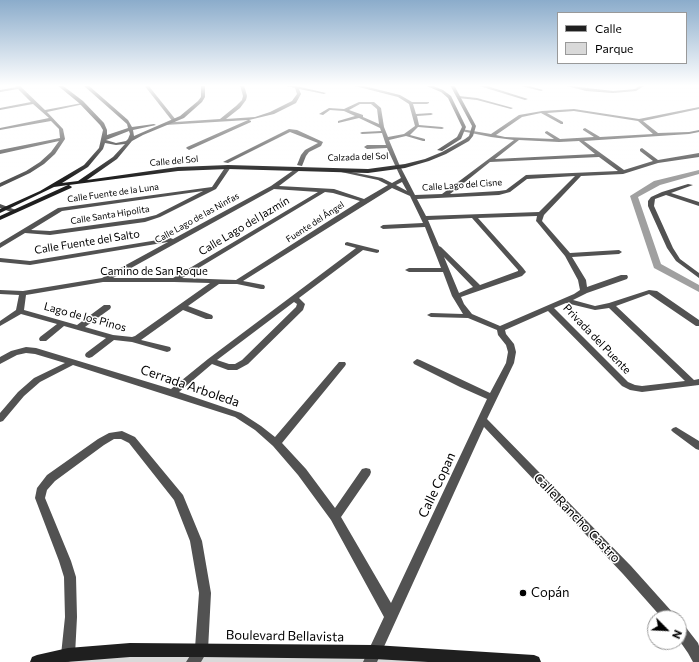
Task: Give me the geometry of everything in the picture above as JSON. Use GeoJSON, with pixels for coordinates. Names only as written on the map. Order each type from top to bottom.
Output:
{"type":"FeatureCollection","features":[{"type":"Feature","properties":{"kind":"street"},"geometry":{"type":"LineString","coordinates":[[0,185],[28,172],[42,163],[59,147],[63,139],[60,129],[49,116]]}},
{"type":"Feature","properties":{"kind":"street"},"geometry":{"type":"LineString","coordinates":[[2,208],[42,192],[86,166],[101,148],[104,139],[102,124],[94,116]]}},
{"type":"Feature","properties":{"kind":"street"},"geometry":{"type":"LineString","coordinates":[[120,116],[126,121],[132,134],[130,141]]}},
{"type":"Feature","properties":{"kind":"street"},"geometry":{"type":"LineString","coordinates":[[170,116],[174,121]]}},
{"type":"Feature","properties":{"kind":"street"},"geometry":{"type":"LineString","coordinates":[[0,218],[77,183],[115,158],[130,141],[141,134],[174,121],[183,116]]}},
{"type":"Feature","properties":{"kind":"street"},"geometry":{"type":"LineString","coordinates":[[220,121],[227,116]]}},
{"type":"Feature","properties":{"kind":"street"},"geometry":{"type":"LineString","coordinates":[[189,148],[262,116]]}},
{"type":"Feature","properties":{"kind":"street"},"geometry":{"type":"LineString","coordinates":[[340,122],[361,116],[383,129]]}},
{"type":"Feature","properties":{"kind":"street"},"geometry":{"type":"LineString","coordinates":[[381,116],[383,129],[403,179],[424,218],[456,296],[463,310],[469,316]]}},
{"type":"Feature","properties":{"kind":"street"},"geometry":{"type":"LineString","coordinates":[[414,116],[417,126]]}},
{"type":"Feature","properties":{"kind":"street"},"geometry":{"type":"LineString","coordinates":[[459,116],[463,124],[463,130],[492,136],[518,139],[559,141],[688,133],[699,131]]}},
{"type":"Feature","properties":{"kind":"street"},"geometry":{"type":"LineString","coordinates":[[469,116],[474,126],[473,132]]}},
{"type":"Feature","properties":{"kind":"street"},"geometry":{"type":"LineString","coordinates":[[492,136],[522,116]]}},
{"type":"Feature","properties":{"kind":"street"},"geometry":{"type":"LineString","coordinates":[[549,116],[561,123]]}},
{"type":"Feature","properties":{"kind":"street"},"geometry":{"type":"LineString","coordinates":[[612,116],[639,120],[660,116]]}},
{"type":"Feature","properties":{"kind":"street"},"geometry":{"type":"LineString","coordinates":[[104,139],[130,129],[167,124],[255,118]]}},
{"type":"Feature","properties":{"kind":"street"},"geometry":{"type":"LineString","coordinates":[[0,129],[52,119]]}},
{"type":"Feature","properties":{"kind":"street"},"geometry":{"type":"LineString","coordinates":[[639,120],[657,135]]}},
{"type":"Feature","properties":{"kind":"street"},"geometry":{"type":"LineString","coordinates":[[387,139],[406,135],[417,126]]}},
{"type":"Feature","properties":{"kind":"street"},"geometry":{"type":"LineString","coordinates":[[417,126],[442,128]]}},
{"type":"Feature","properties":{"kind":"street"},"geometry":{"type":"LineString","coordinates":[[362,133],[383,129]]}},
{"type":"Feature","properties":{"kind":"street"},"geometry":{"type":"LineString","coordinates":[[585,129],[600,139]]}},
{"type":"Feature","properties":{"kind":"street"},"geometry":{"type":"LineString","coordinates":[[227,164],[290,130],[321,142],[319,145],[307,151],[303,156],[299,167]]}},
{"type":"Feature","properties":{"kind":"street","name":"Calzada del Sol"},"geometry":{"type":"LineString","coordinates":[[299,167],[397,165],[437,151],[459,138],[463,130]]}},
{"type":"Feature","properties":{"kind":"street","name":"Calzada del Sol"},"geometry":{"type":"LineString","coordinates":[[299,167],[340,171],[368,170],[427,160],[444,153],[467,140],[473,132]]}},
{"type":"Feature","properties":{"kind":"street"},"geometry":{"type":"LineString","coordinates":[[547,132],[559,141]]}},
{"type":"Feature","properties":{"kind":"street"},"geometry":{"type":"LineString","coordinates":[[406,135],[423,140]]}},
{"type":"Feature","properties":{"kind":"street"},"geometry":{"type":"LineString","coordinates":[[0,152],[63,139]]}},
{"type":"Feature","properties":{"kind":"street"},"geometry":{"type":"LineString","coordinates":[[104,139],[116,144],[130,141]]}},
{"type":"Feature","properties":{"kind":"street"},"geometry":{"type":"LineString","coordinates":[[443,196],[518,139]]}},
{"type":"Feature","properties":{"kind":"street"},"geometry":{"type":"LineString","coordinates":[[580,140],[623,172]]}},
{"type":"Feature","properties":{"kind":"street"},"geometry":{"type":"LineString","coordinates":[[367,147],[390,146]]}},
{"type":"Feature","properties":{"kind":"street"},"geometry":{"type":"LineString","coordinates":[[642,150],[657,162]]}},
{"type":"Feature","properties":{"kind":"street","name":"Calle Lago del Cisne"},"geometry":{"type":"LineString","coordinates":[[412,196],[443,196],[504,192],[526,177],[623,172],[657,162],[699,155]]}},
{"type":"Feature","properties":{"kind":"street"},"geometry":{"type":"LineString","coordinates":[[489,161],[600,156]]}},
{"type":"Feature","properties":{"kind":"street","name":"Calle del Sol"},"geometry":{"type":"LineString","coordinates":[[61,182],[181,164],[299,167]]}},
{"type":"Feature","properties":{"kind":"street","name":"Calle del Sol"},"geometry":{"type":"LineString","coordinates":[[52,186],[227,164]]}},
{"type":"Feature","properties":{"kind":"street","name":"Calle Santa Hipolita"},"geometry":{"type":"LineString","coordinates":[[24,231],[50,233],[145,220],[165,213],[214,188],[227,164]]}},
{"type":"Feature","properties":{"kind":"street","name":"Calle Lago de las Ninfas"},"geometry":{"type":"LineString","coordinates":[[103,280],[273,187],[299,167]]}},
{"type":"Feature","properties":{"kind":"street"},"geometry":{"type":"LineString","coordinates":[[101,168],[114,174]]}},
{"type":"Feature","properties":{"kind":"street"},"geometry":{"type":"LineString","coordinates":[[340,171],[374,177],[391,184],[412,196]]}},
{"type":"Feature","properties":{"kind":"street"},"geometry":{"type":"LineString","coordinates":[[579,175],[541,214],[539,221],[568,256],[582,280],[584,291]]}},
{"type":"Feature","properties":{"kind":"street","name":"Fuente del Ángel"},"geometry":{"type":"LineString","coordinates":[[237,282],[365,200],[391,184],[403,179]]}},
{"type":"Feature","properties":{"kind":"street"},"geometry":{"type":"LineString","coordinates":[[690,185],[653,198],[651,201],[651,206],[670,248],[678,260],[699,276]]}},
{"type":"Feature","properties":{"kind":"street"},"geometry":{"type":"LineString","coordinates":[[273,187],[325,190],[365,200]]}},
{"type":"Feature","properties":{"kind":"street","name":"Calle Fuente de la Luna"},"geometry":{"type":"LineString","coordinates":[[0,246],[60,209],[214,188]]}},
{"type":"Feature","properties":{"kind":"street","name":"Calle Lago del Jazmín"},"geometry":{"type":"LineString","coordinates":[[174,280],[325,190]]}},
{"type":"Feature","properties":{"kind":"street"},"geometry":{"type":"LineString","coordinates":[[42,192],[50,195]]}},
{"type":"Feature","properties":{"kind":"street"},"geometry":{"type":"LineString","coordinates":[[664,194],[699,204]]}},
{"type":"Feature","properties":{"kind":"street"},"geometry":{"type":"LineString","coordinates":[[2,208],[14,211]]}},
{"type":"Feature","properties":{"kind":"street"},"geometry":{"type":"LineString","coordinates":[[424,218],[541,214]]}},
{"type":"Feature","properties":{"kind":"street"},"geometry":{"type":"LineString","coordinates":[[456,296],[479,289],[522,272],[521,269],[473,216]]}},
{"type":"Feature","properties":{"kind":"street"},"geometry":{"type":"LineString","coordinates":[[383,227],[426,226]]}},
{"type":"Feature","properties":{"kind":"street","name":"Calle Fuente del Salto"},"geometry":{"type":"LineString","coordinates":[[0,260],[30,263],[177,239]]}},
{"type":"Feature","properties":{"kind":"street"},"geometry":{"type":"LineString","coordinates":[[347,244],[377,251]]}},
{"type":"Feature","properties":{"kind":"street"},"geometry":{"type":"LineString","coordinates":[[435,245],[479,289]]}},
{"type":"Feature","properties":{"kind":"street"},"geometry":{"type":"LineString","coordinates":[[172,392],[361,248]]}},
{"type":"Feature","properties":{"kind":"street"},"geometry":{"type":"LineString","coordinates":[[568,256],[619,252]]}},
{"type":"Feature","properties":{"kind":"street"},"geometry":{"type":"LineString","coordinates":[[409,270],[445,270]]}},
{"type":"Feature","properties":{"kind":"street"},"geometry":{"type":"LineString","coordinates":[[431,315],[469,316],[501,329],[567,301],[584,291],[624,277]]}},
{"type":"Feature","properties":{"kind":"street","name":"Camino de San Roque"},"geometry":{"type":"LineString","coordinates":[[0,292],[23,293],[103,280],[237,282],[261,287]]}},
{"type":"Feature","properties":{"kind":"street","name":"Lago de los Pinos"},"geometry":{"type":"LineString","coordinates":[[20,310],[112,337],[132,340],[138,338],[217,282]]}},
{"type":"Feature","properties":{"kind":"street"},"geometry":{"type":"LineString","coordinates":[[567,301],[595,308],[610,305],[649,292],[654,293],[699,324]]}},
{"type":"Feature","properties":{"kind":"street"},"geometry":{"type":"LineString","coordinates":[[0,324],[20,310],[23,293]]}},
{"type":"Feature","properties":{"kind":"street"},"geometry":{"type":"LineString","coordinates":[[211,361],[228,367],[237,367],[245,362],[300,308],[301,304],[294,298]]}},
{"type":"Feature","properties":{"kind":"street"},"geometry":{"type":"LineString","coordinates":[[610,305],[695,383]]}},
{"type":"Feature","properties":{"kind":"street"},"geometry":{"type":"LineString","coordinates":[[182,306],[209,317]]}},
{"type":"Feature","properties":{"kind":"street"},"geometry":{"type":"LineString","coordinates":[[80,328],[107,307]]}},
{"type":"Feature","properties":{"kind":"street","name":"Privada del Puente"},"geometry":{"type":"LineString","coordinates":[[550,308],[625,384],[633,388],[642,389],[695,383]]}},
{"type":"Feature","properties":{"kind":"street"},"geometry":{"type":"LineString","coordinates":[[43,339],[63,323]]}},
{"type":"Feature","properties":{"kind":"street","name":"Calle Copan"},"geometry":{"type":"LineString","coordinates":[[372,657],[492,398],[510,363],[512,352],[510,344],[502,335],[501,329]]}},
{"type":"Feature","properties":{"kind":"street"},"geometry":{"type":"LineString","coordinates":[[89,355],[112,337]]}},
{"type":"Feature","properties":{"kind":"street"},"geometry":{"type":"LineString","coordinates":[[132,340],[167,349]]}},
{"type":"Feature","properties":{"kind":"street","name":"Cerrada Arboleda"},"geometry":{"type":"LineString","coordinates":[[0,361],[14,353],[26,350],[36,351],[172,392],[238,415],[258,428],[276,443],[302,472],[334,516],[391,616]]}},
{"type":"Feature","properties":{"kind":"street"},"geometry":{"type":"LineString","coordinates":[[0,419],[21,394],[37,380],[73,362]]}},
{"type":"Feature","properties":{"kind":"street"},"geometry":{"type":"LineString","coordinates":[[417,362],[463,386],[492,398]]}},
{"type":"Feature","properties":{"kind":"street"},"geometry":{"type":"LineString","coordinates":[[276,443],[342,364]]}},
{"type":"Feature","properties":{"kind":"street","name":"Calle Rancho Castro"},"geometry":{"type":"LineString","coordinates":[[483,420],[622,564],[663,610]]}},
{"type":"Feature","properties":{"kind":"street"},"geometry":{"type":"LineString","coordinates":[[676,430],[698,444]]}},
{"type":"Feature","properties":{"kind":"street"},"geometry":{"type":"LineString","coordinates":[[68,655],[71,618],[70,577],[40,498],[42,488],[51,478],[101,442],[112,436],[122,435],[132,440],[179,498],[196,541],[205,593],[201,650],[193,662]]}},
{"type":"Feature","properties":{"kind":"street"},"geometry":{"type":"LineString","coordinates":[[334,516],[366,472]]}},
{"type":"Feature","properties":{"kind":"street"},"geometry":{"type":"LineString","coordinates":[[687,640],[699,661]]}},
{"type":"Feature","properties":{"kind":"street","name":"Boulevard Bellavista"},"geometry":{"type":"LineString","coordinates":[[37,662],[68,655],[130,650],[201,650],[534,662]]}},
{"type":"Feature","properties":{"kind":"green space"},"geometry":{"type":"Polygon","coordinates":[[[201,650],[539,662],[37,662],[201,650]]]}},
{"type":"Feature","properties":{"kind":"waterway"},"geometry":{"type":"LineString","coordinates":[[699,172],[657,183],[634,196],[657,266],[699,289]]}},
{"type":"Feature","properties":{"kind":"place","name":"Copán"},"geometry":{"type":"Point","coordinates":[523,593]}}]}
